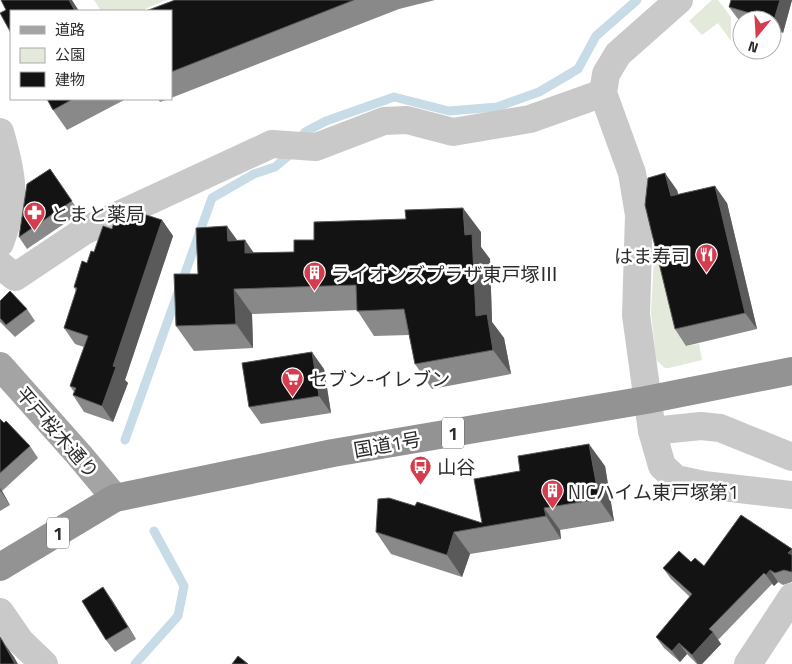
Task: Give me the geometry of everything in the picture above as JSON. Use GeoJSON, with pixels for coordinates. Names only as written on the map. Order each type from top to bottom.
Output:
{"type":"FeatureCollection","features":[{"type":"Feature","properties":{"kind":"highway","name":"国道1号"},"geometry":{"type":"LineString","coordinates":[[0,567],[115,498],[194,480],[343,451],[646,400],[792,371]]}},
{"type":"Feature","properties":{"kind":"main road","name":"平戸桜木通り"},"geometry":{"type":"LineString","coordinates":[[0,366],[115,498]]}},
{"type":"Feature","properties":{"kind":"street"},"geometry":{"type":"LineString","coordinates":[[679,0],[618,54],[606,74],[603,93],[632,173],[639,215],[636,315],[646,400],[652,430],[662,466],[676,480],[792,495]]}},
{"type":"Feature","properties":{"kind":"street"},"geometry":{"type":"LineString","coordinates":[[0,265],[15,277],[84,231],[272,144],[316,147],[384,121],[407,120],[453,132],[530,119],[603,93]]}},
{"type":"Feature","properties":{"kind":"street"},"geometry":{"type":"LineString","coordinates":[[0,132],[11,172],[12,207],[1,237]]}},
{"type":"Feature","properties":{"kind":"street"},"geometry":{"type":"LineString","coordinates":[[652,430],[701,426],[720,428],[792,457]]}},
{"type":"Feature","properties":{"kind":"street"},"geometry":{"type":"LineString","coordinates":[[748,664],[792,597]]}},
{"type":"Feature","properties":{"kind":"street"},"geometry":{"type":"LineString","coordinates":[[0,612],[20,641],[44,664]]}},
{"type":"Feature","properties":{"kind":"green space"},"geometry":{"type":"Polygon","coordinates":[[[94,0],[166,0],[142,10],[100,10],[94,0]]]}},
{"type":"Feature","properties":{"kind":"green space"},"geometry":{"type":"Polygon","coordinates":[[[712,0],[718,0],[731,17],[731,41],[718,23],[702,35],[689,21],[712,0]]]}},
{"type":"Feature","properties":{"kind":"green space"},"geometry":{"type":"Polygon","coordinates":[[[656,221],[686,346],[699,344],[702,360],[669,368],[665,368],[656,360],[651,313],[656,221]]]}},
{"type":"Feature","properties":{"kind":"building"},"geometry":{"type":"Polygon","coordinates":[[[1,0],[69,0],[74,10],[10,10],[10,31],[0,13],[6,10],[1,0]]]}},
{"type":"Feature","properties":{"kind":"building"},"geometry":{"type":"Polygon","coordinates":[[[175,0],[354,0],[172,72],[172,10],[149,10],[175,0]]]}},
{"type":"Feature","properties":{"kind":"building"},"geometry":{"type":"Polygon","coordinates":[[[731,0],[780,0],[777,10],[739,10],[729,7],[731,0]]]}},
{"type":"Feature","properties":{"kind":"building"},"geometry":{"type":"Polygon","coordinates":[[[48,100],[71,100],[53,110],[48,100]]]}},
{"type":"Feature","properties":{"kind":"building"},"geometry":{"type":"Polygon","coordinates":[[[50,169],[72,201],[19,237],[27,184],[50,169]]]}},
{"type":"Feature","properties":{"kind":"building","name":"はま寿司"},"geometry":{"type":"Polygon","coordinates":[[[665,173],[671,196],[715,186],[745,313],[675,329],[645,205],[648,178],[665,173]]]}},
{"type":"Feature","properties":{"kind":"building"},"geometry":{"type":"Polygon","coordinates":[[[463,208],[465,235],[472,234],[476,316],[487,314],[493,350],[415,364],[404,309],[357,311],[356,285],[234,289],[236,324],[176,326],[174,274],[198,274],[196,228],[227,226],[228,241],[245,240],[245,253],[294,252],[294,240],[314,240],[314,222],[406,219],[405,210],[463,208]]]}},
{"type":"Feature","properties":{"kind":"building"},"geometry":{"type":"Polygon","coordinates":[[[137,212],[162,220],[113,366],[116,367],[102,406],[73,395],[76,388],[70,386],[88,336],[64,328],[77,288],[74,287],[82,261],[87,263],[91,251],[94,252],[103,226],[112,229],[114,222],[118,223],[123,219],[128,220],[130,215],[135,217],[137,212]]]}},
{"type":"Feature","properties":{"kind":"building"},"geometry":{"type":"Polygon","coordinates":[[[10,291],[27,309],[6,325],[0,318],[0,301],[10,291]]]}},
{"type":"Feature","properties":{"kind":"building"},"geometry":{"type":"Polygon","coordinates":[[[312,352],[319,396],[249,407],[242,363],[312,352]]]}},
{"type":"Feature","properties":{"kind":"building"},"geometry":{"type":"Polygon","coordinates":[[[0,419],[4,423],[6,421],[30,446],[0,473],[0,419]]]}},
{"type":"Feature","properties":{"kind":"building"},"geometry":{"type":"Polygon","coordinates":[[[589,444],[599,499],[544,508],[546,516],[454,532],[447,555],[376,532],[378,499],[389,498],[415,506],[417,502],[482,523],[474,479],[520,471],[518,456],[589,444]]]}},
{"type":"Feature","properties":{"kind":"building"},"geometry":{"type":"Polygon","coordinates":[[[741,515],[792,549],[788,553],[792,555],[792,572],[784,570],[775,573],[770,570],[766,575],[764,573],[709,629],[713,632],[692,655],[679,643],[672,651],[656,637],[692,594],[663,568],[679,551],[691,562],[695,558],[704,566],[741,515]]]}},
{"type":"Feature","properties":{"kind":"building"},"geometry":{"type":"Polygon","coordinates":[[[103,587],[128,627],[106,640],[82,601],[103,587]]]}},
{"type":"Feature","properties":{"kind":"building"},"geometry":{"type":"Polygon","coordinates":[[[0,637],[2,640],[15,664],[0,664],[0,637]]]}},
{"type":"Feature","properties":{"kind":"building"},"geometry":{"type":"Polygon","coordinates":[[[238,656],[248,664],[232,664],[238,656]]]}},
{"type":"Feature","properties":{"kind":"waterway"},"geometry":{"type":"LineString","coordinates":[[125,440],[212,198],[254,174],[275,167],[288,156],[305,132],[326,121],[394,97],[449,111],[497,107],[539,92],[578,69],[596,36],[637,0]]}},
{"type":"Feature","properties":{"kind":"waterway"},"geometry":{"type":"LineString","coordinates":[[135,664],[178,616],[184,586],[154,531]]}},
{"type":"Feature","properties":{"kind":"place","name":"とまと薬局"},"geometry":{"type":"Point","coordinates":[34,232]}},
{"type":"Feature","properties":{"kind":"place","name":"はま寿司"},"geometry":{"type":"Point","coordinates":[706,274]}},
{"type":"Feature","properties":{"kind":"place","name":"ライオンズプラザ東戸塚Ⅲ"},"geometry":{"type":"Point","coordinates":[315,292]}},
{"type":"Feature","properties":{"kind":"place","name":"セブン-イレブン"},"geometry":{"type":"Point","coordinates":[293,397]}},
{"type":"Feature","properties":{"kind":"place","name":"山谷"},"geometry":{"type":"Point","coordinates":[421,485]}},
{"type":"Feature","properties":{"kind":"place","name":"NICハイム東戸塚第1"},"geometry":{"type":"Point","coordinates":[552,510]}}]}
